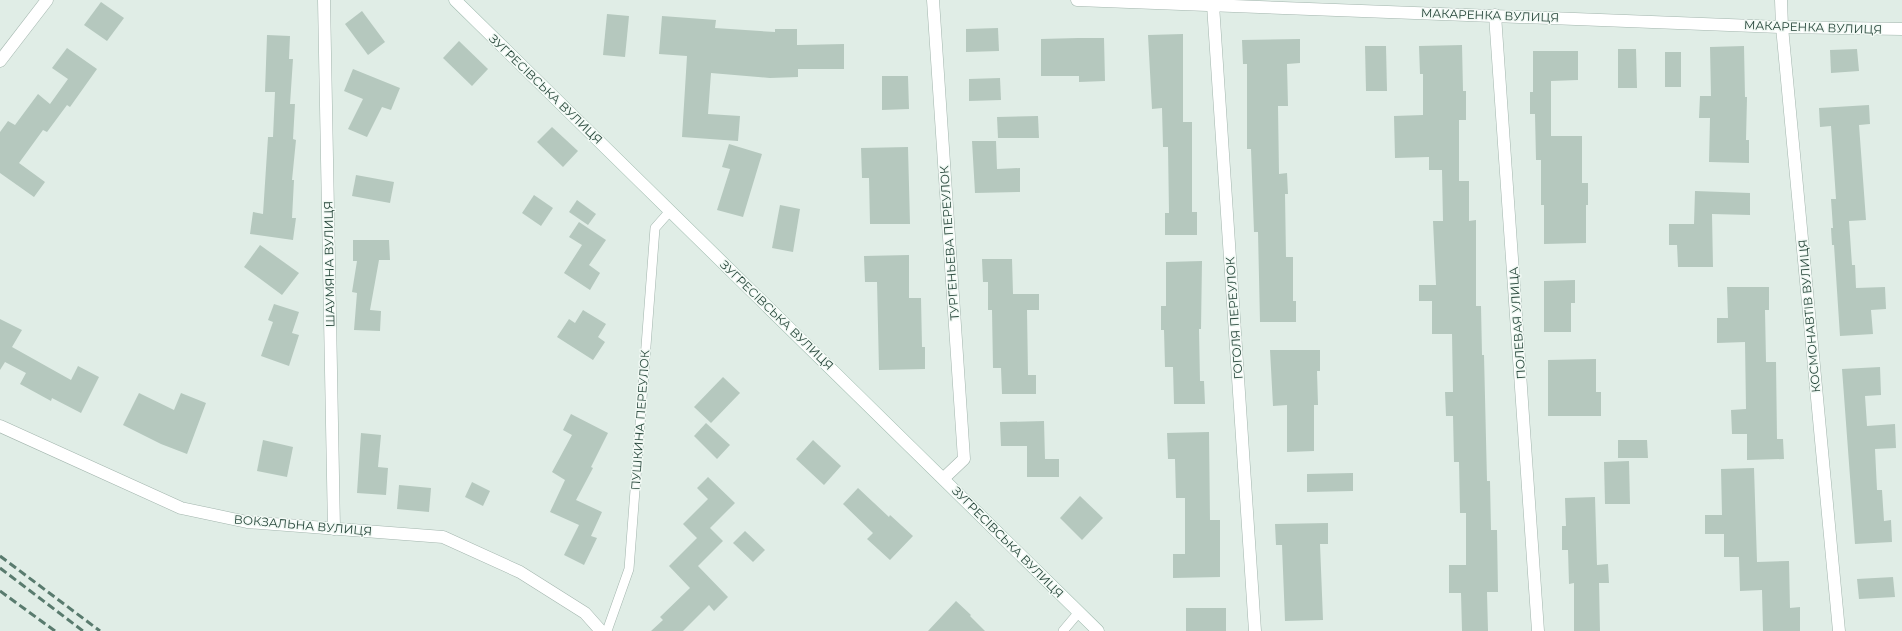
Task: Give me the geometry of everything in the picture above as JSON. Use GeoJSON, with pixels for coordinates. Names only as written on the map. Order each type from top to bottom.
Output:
{"type":"FeatureCollection","features":[{"type":"Feature","properties":{"kind":"street"},"geometry":{"type":"LineString","coordinates":[[0,61],[47,0]]}},
{"type":"Feature","properties":{"kind":"street","name":"ШАУМЯНА ВУЛИЦЯ"},"geometry":{"type":"LineString","coordinates":[[324,0],[334,529]]}},
{"type":"Feature","properties":{"kind":"street","name":"ЗУГРЕСІВСЬКА ВУЛИЦЯ"},"geometry":{"type":"LineString","coordinates":[[455,0],[944,478],[1098,631]]}},
{"type":"Feature","properties":{"kind":"street","name":"ТУРГЕНЬЕВА ПЕРЕУЛОК"},"geometry":{"type":"LineString","coordinates":[[933,0],[964,459],[944,478]]}},
{"type":"Feature","properties":{"kind":"street","name":"МАКАРЕНКА ВУЛИЦЯ"},"geometry":{"type":"LineString","coordinates":[[1077,0],[1782,26],[1902,29]]}},
{"type":"Feature","properties":{"kind":"street","name":"КОСМОНАВТІВ ВУЛИЦЯ"},"geometry":{"type":"LineString","coordinates":[[1781,0],[1782,26],[1839,631]]}},
{"type":"Feature","properties":{"kind":"street","name":"ГОГОЛЯ ПЕРЕУЛОК"},"geometry":{"type":"LineString","coordinates":[[1212,5],[1255,631]]}},
{"type":"Feature","properties":{"kind":"street","name":"ПОЛЕВАЯ УЛИЦА"},"geometry":{"type":"LineString","coordinates":[[1495,15],[1538,631]]}},
{"type":"Feature","properties":{"kind":"street","name":"ВОКЗАЛЬНА ВУЛИЦЯ"},"geometry":{"type":"LineString","coordinates":[[0,426],[181,508],[247,522],[443,537],[520,572],[585,613],[600,631]]}},
{"type":"Feature","properties":{"kind":"lane","name":"ПУШКИНА ПЕРЕУЛОК"},"geometry":{"type":"LineString","coordinates":[[607,631],[629,569],[655,228],[670,211]]}},
{"type":"Feature","properties":{"kind":"lane"},"geometry":{"type":"LineString","coordinates":[[1064,631],[1079,612]]}},
{"type":"Feature","properties":{"kind":"building"},"geometry":{"type":"Polygon","coordinates":[[[101,2],[124,18],[107,41],[84,25],[101,2]]]}},
{"type":"Feature","properties":{"kind":"building"},"geometry":{"type":"Polygon","coordinates":[[[362,11],[385,42],[368,55],[345,24],[362,11]]]}},
{"type":"Feature","properties":{"kind":"building"},"geometry":{"type":"Polygon","coordinates":[[[607,14],[629,16],[625,57],[603,55],[607,14]]]}},
{"type":"Feature","properties":{"kind":"building"},"geometry":{"type":"Polygon","coordinates":[[[662,16],[716,20],[715,28],[775,32],[775,29],[797,29],[797,45],[844,44],[844,69],[798,69],[798,77],[770,78],[711,73],[708,114],[740,116],[738,141],[682,137],[687,56],[659,54],[662,16]]]}},
{"type":"Feature","properties":{"kind":"building"},"geometry":{"type":"Polygon","coordinates":[[[998,28],[999,51],[966,52],[966,29],[998,28]]]}},
{"type":"Feature","properties":{"kind":"building"},"geometry":{"type":"Polygon","coordinates":[[[1183,34],[1183,122],[1192,122],[1192,212],[1197,212],[1197,235],[1165,235],[1165,213],[1169,213],[1168,147],[1163,147],[1162,108],[1152,109],[1148,35],[1183,34]]]}},
{"type":"Feature","properties":{"kind":"building"},"geometry":{"type":"Polygon","coordinates":[[[267,35],[290,36],[289,59],[293,59],[290,104],[295,104],[293,139],[296,140],[292,180],[294,180],[292,218],[296,218],[293,240],[250,234],[253,212],[263,214],[268,137],[273,137],[275,92],[265,92],[267,35]]]}},
{"type":"Feature","properties":{"kind":"building"},"geometry":{"type":"Polygon","coordinates":[[[1104,38],[1105,81],[1079,82],[1079,76],[1041,76],[1041,39],[1104,38]]]}},
{"type":"Feature","properties":{"kind":"building"},"geometry":{"type":"Polygon","coordinates":[[[1300,39],[1300,63],[1287,64],[1288,106],[1278,106],[1279,174],[1287,173],[1288,194],[1285,194],[1286,257],[1293,257],[1293,301],[1296,301],[1296,322],[1260,322],[1258,232],[1254,232],[1251,149],[1247,149],[1247,64],[1243,64],[1242,40],[1300,39]]]}},
{"type":"Feature","properties":{"kind":"building"},"geometry":{"type":"Polygon","coordinates":[[[459,41],[488,69],[472,86],[443,58],[459,41]]]}},
{"type":"Feature","properties":{"kind":"building"},"geometry":{"type":"Polygon","coordinates":[[[1462,45],[1463,91],[1466,91],[1466,120],[1459,120],[1459,181],[1469,181],[1469,221],[1476,220],[1476,306],[1481,306],[1482,355],[1484,355],[1487,481],[1490,481],[1491,530],[1497,530],[1498,592],[1487,592],[1488,631],[1462,631],[1461,593],[1449,593],[1449,565],[1466,565],[1466,513],[1460,513],[1459,462],[1454,462],[1453,416],[1446,416],[1445,392],[1453,392],[1452,334],[1432,334],[1432,301],[1419,301],[1419,285],[1436,285],[1433,221],[1443,221],[1442,170],[1429,170],[1429,157],[1395,158],[1394,116],[1423,115],[1423,74],[1420,74],[1419,46],[1462,45]]]}},
{"type":"Feature","properties":{"kind":"building"},"geometry":{"type":"Polygon","coordinates":[[[1365,46],[1386,46],[1387,91],[1366,91],[1365,46]]]}},
{"type":"Feature","properties":{"kind":"building"},"geometry":{"type":"Polygon","coordinates":[[[1744,46],[1745,97],[1747,97],[1746,140],[1749,140],[1749,163],[1709,162],[1710,118],[1699,118],[1700,96],[1711,96],[1710,47],[1744,46]]]}},
{"type":"Feature","properties":{"kind":"building"},"geometry":{"type":"Polygon","coordinates":[[[67,48],[97,69],[70,107],[67,105],[47,132],[43,130],[19,163],[45,182],[34,197],[0,173],[0,132],[8,121],[15,125],[38,94],[50,104],[68,79],[52,68],[67,48]]]}},
{"type":"Feature","properties":{"kind":"building"},"geometry":{"type":"Polygon","coordinates":[[[1618,49],[1636,49],[1637,88],[1618,88],[1618,49]]]}},
{"type":"Feature","properties":{"kind":"building"},"geometry":{"type":"Polygon","coordinates":[[[1857,49],[1859,71],[1831,73],[1830,50],[1857,49]]]}},
{"type":"Feature","properties":{"kind":"building"},"geometry":{"type":"Polygon","coordinates":[[[1533,51],[1578,51],[1578,80],[1551,81],[1551,136],[1582,136],[1582,183],[1588,183],[1588,205],[1586,205],[1586,243],[1544,244],[1544,205],[1541,205],[1541,160],[1536,160],[1535,114],[1530,114],[1530,92],[1533,92],[1533,51]]]}},
{"type":"Feature","properties":{"kind":"building"},"geometry":{"type":"Polygon","coordinates":[[[1665,52],[1681,52],[1681,87],[1665,87],[1665,52]]]}},
{"type":"Feature","properties":{"kind":"building"},"geometry":{"type":"Polygon","coordinates":[[[353,69],[400,88],[391,110],[382,107],[367,137],[348,129],[363,99],[344,91],[353,69]]]}},
{"type":"Feature","properties":{"kind":"building"},"geometry":{"type":"Polygon","coordinates":[[[882,76],[908,76],[909,109],[882,110],[882,76]]]}},
{"type":"Feature","properties":{"kind":"building"},"geometry":{"type":"Polygon","coordinates":[[[1000,78],[1001,100],[969,101],[969,79],[1000,78]]]}},
{"type":"Feature","properties":{"kind":"building"},"geometry":{"type":"Polygon","coordinates":[[[1869,105],[1870,124],[1859,125],[1866,220],[1849,221],[1852,265],[1855,265],[1856,288],[1885,287],[1886,309],[1871,310],[1873,334],[1840,336],[1834,245],[1832,245],[1831,228],[1833,228],[1831,199],[1836,199],[1831,126],[1820,127],[1819,108],[1869,105]]]}},
{"type":"Feature","properties":{"kind":"building"},"geometry":{"type":"Polygon","coordinates":[[[1038,116],[1039,138],[998,138],[997,117],[1038,116]]]}},
{"type":"Feature","properties":{"kind":"building"},"geometry":{"type":"Polygon","coordinates":[[[552,127],[578,151],[563,167],[537,142],[552,127]]]}},
{"type":"Feature","properties":{"kind":"building"},"geometry":{"type":"Polygon","coordinates":[[[972,141],[996,141],[997,169],[1020,168],[1020,192],[975,193],[972,141]]]}},
{"type":"Feature","properties":{"kind":"building"},"geometry":{"type":"Polygon","coordinates":[[[729,144],[762,154],[743,217],[717,210],[730,169],[722,167],[729,144]]]}},
{"type":"Feature","properties":{"kind":"building"},"geometry":{"type":"Polygon","coordinates":[[[908,147],[910,224],[870,224],[869,178],[862,178],[861,148],[908,147]]]}},
{"type":"Feature","properties":{"kind":"building"},"geometry":{"type":"Polygon","coordinates":[[[356,175],[394,182],[390,203],[352,196],[356,175]]]}},
{"type":"Feature","properties":{"kind":"building"},"geometry":{"type":"Polygon","coordinates":[[[1695,191],[1750,193],[1750,215],[1712,214],[1713,267],[1678,267],[1677,245],[1669,245],[1669,224],[1694,224],[1695,191]]]}},
{"type":"Feature","properties":{"kind":"building"},"geometry":{"type":"Polygon","coordinates":[[[534,195],[553,208],[541,226],[522,213],[534,195]]]}},
{"type":"Feature","properties":{"kind":"building"},"geometry":{"type":"Polygon","coordinates":[[[577,200],[596,214],[588,225],[569,212],[577,200]]]}},
{"type":"Feature","properties":{"kind":"building"},"geometry":{"type":"Polygon","coordinates":[[[780,205],[800,209],[793,252],[772,248],[780,205]]]}},
{"type":"Feature","properties":{"kind":"building"},"geometry":{"type":"Polygon","coordinates":[[[579,222],[606,240],[589,265],[600,273],[590,290],[564,273],[582,245],[569,237],[579,222]]]}},
{"type":"Feature","properties":{"kind":"building"},"geometry":{"type":"Polygon","coordinates":[[[353,240],[389,240],[390,260],[379,260],[370,310],[381,311],[380,331],[354,330],[357,293],[352,292],[357,261],[353,261],[353,240]]]}},
{"type":"Feature","properties":{"kind":"building"},"geometry":{"type":"Polygon","coordinates":[[[260,245],[299,273],[282,295],[244,267],[260,245]]]}},
{"type":"Feature","properties":{"kind":"building"},"geometry":{"type":"Polygon","coordinates":[[[909,255],[909,298],[921,298],[922,347],[925,347],[925,369],[879,370],[877,282],[865,282],[864,256],[909,255]]]}},
{"type":"Feature","properties":{"kind":"building"},"geometry":{"type":"Polygon","coordinates":[[[982,259],[1012,259],[1013,294],[1039,294],[1039,310],[1027,310],[1028,375],[1036,375],[1036,394],[1002,394],[1001,368],[993,368],[992,310],[988,310],[988,282],[983,282],[982,259]]]}},
{"type":"Feature","properties":{"kind":"building"},"geometry":{"type":"Polygon","coordinates":[[[1202,261],[1201,329],[1199,329],[1200,381],[1204,381],[1205,404],[1174,404],[1173,367],[1165,367],[1164,330],[1161,330],[1161,306],[1166,306],[1166,262],[1202,261]]]}},
{"type":"Feature","properties":{"kind":"building"},"geometry":{"type":"Polygon","coordinates":[[[1575,280],[1575,303],[1571,303],[1571,332],[1544,332],[1544,281],[1575,280]]]}},
{"type":"Feature","properties":{"kind":"building"},"geometry":{"type":"Polygon","coordinates":[[[1727,287],[1769,287],[1769,310],[1765,310],[1766,362],[1776,362],[1777,439],[1783,439],[1784,459],[1747,460],[1747,434],[1732,434],[1731,410],[1746,409],[1745,342],[1717,343],[1717,318],[1728,318],[1727,287]]]}},
{"type":"Feature","properties":{"kind":"building"},"geometry":{"type":"Polygon","coordinates":[[[274,304],[299,312],[292,333],[299,335],[289,366],[261,356],[273,322],[268,320],[274,304]]]}},
{"type":"Feature","properties":{"kind":"building"},"geometry":{"type":"Polygon","coordinates":[[[583,310],[606,324],[598,337],[605,342],[593,360],[557,337],[569,319],[575,323],[583,310]]]}},
{"type":"Feature","properties":{"kind":"building"},"geometry":{"type":"Polygon","coordinates":[[[0,319],[22,330],[12,347],[71,380],[78,366],[99,377],[81,413],[52,398],[51,401],[20,384],[26,373],[5,362],[0,370],[0,319]]]}},
{"type":"Feature","properties":{"kind":"building"},"geometry":{"type":"Polygon","coordinates":[[[1270,350],[1320,350],[1320,371],[1317,371],[1318,405],[1314,405],[1314,451],[1287,452],[1287,405],[1273,406],[1270,350]]]}},
{"type":"Feature","properties":{"kind":"building"},"geometry":{"type":"Polygon","coordinates":[[[1596,359],[1596,392],[1601,392],[1601,416],[1548,416],[1548,360],[1596,359]]]}},
{"type":"Feature","properties":{"kind":"building"},"geometry":{"type":"Polygon","coordinates":[[[1880,367],[1881,395],[1865,396],[1867,426],[1895,424],[1896,448],[1875,449],[1877,490],[1882,490],[1884,521],[1891,520],[1892,542],[1855,544],[1842,369],[1880,367]]]}},
{"type":"Feature","properties":{"kind":"building"},"geometry":{"type":"Polygon","coordinates":[[[723,377],[740,393],[711,423],[694,407],[723,377]]]}},
{"type":"Feature","properties":{"kind":"building"},"geometry":{"type":"Polygon","coordinates":[[[139,393],[174,410],[181,393],[206,403],[187,454],[161,444],[123,425],[139,393]]]}},
{"type":"Feature","properties":{"kind":"building"},"geometry":{"type":"Polygon","coordinates":[[[571,414],[608,433],[591,467],[593,468],[576,500],[602,512],[591,536],[597,538],[584,565],[564,555],[579,525],[550,512],[565,480],[552,472],[572,435],[563,430],[571,414]]]}},
{"type":"Feature","properties":{"kind":"building"},"geometry":{"type":"Polygon","coordinates":[[[1044,421],[1045,459],[1059,459],[1059,477],[1027,477],[1027,446],[1001,446],[1000,422],[1044,421]]]}},
{"type":"Feature","properties":{"kind":"building"},"geometry":{"type":"Polygon","coordinates":[[[706,423],[730,445],[717,459],[694,436],[706,423]]]}},
{"type":"Feature","properties":{"kind":"building"},"geometry":{"type":"Polygon","coordinates":[[[1209,432],[1210,520],[1220,520],[1220,577],[1173,578],[1173,554],[1185,554],[1185,498],[1176,498],[1175,459],[1168,459],[1167,433],[1209,432]]]}},
{"type":"Feature","properties":{"kind":"building"},"geometry":{"type":"Polygon","coordinates":[[[361,433],[381,435],[378,467],[388,468],[386,495],[357,493],[361,433]]]}},
{"type":"Feature","properties":{"kind":"building"},"geometry":{"type":"Polygon","coordinates":[[[263,440],[293,447],[287,477],[257,471],[263,440]]]}},
{"type":"Feature","properties":{"kind":"building"},"geometry":{"type":"Polygon","coordinates":[[[813,440],[841,466],[824,485],[796,459],[813,440]]]}},
{"type":"Feature","properties":{"kind":"building"},"geometry":{"type":"Polygon","coordinates":[[[1618,440],[1647,440],[1648,458],[1618,458],[1618,440]]]}},
{"type":"Feature","properties":{"kind":"building"},"geometry":{"type":"Polygon","coordinates":[[[1629,461],[1630,504],[1605,504],[1604,462],[1629,461]]]}},
{"type":"Feature","properties":{"kind":"building"},"geometry":{"type":"Polygon","coordinates":[[[1754,468],[1757,562],[1789,561],[1790,608],[1800,607],[1800,631],[1763,631],[1762,590],[1740,591],[1739,557],[1724,557],[1724,534],[1705,534],[1705,515],[1722,515],[1721,469],[1754,468]]]}},
{"type":"Feature","properties":{"kind":"building"},"geometry":{"type":"Polygon","coordinates":[[[1353,473],[1353,491],[1307,492],[1307,474],[1353,473]]]}},
{"type":"Feature","properties":{"kind":"building"},"geometry":{"type":"Polygon","coordinates":[[[708,477],[735,503],[710,528],[723,541],[698,566],[728,597],[714,611],[709,605],[683,631],[651,631],[663,620],[660,617],[690,588],[669,566],[697,538],[683,524],[708,499],[697,488],[708,477]]]}},
{"type":"Feature","properties":{"kind":"building"},"geometry":{"type":"Polygon","coordinates":[[[472,482],[490,491],[483,506],[465,497],[472,482]]]}},
{"type":"Feature","properties":{"kind":"building"},"geometry":{"type":"Polygon","coordinates":[[[399,485],[431,488],[429,512],[397,509],[399,485]]]}},
{"type":"Feature","properties":{"kind":"building"},"geometry":{"type":"Polygon","coordinates":[[[858,488],[889,517],[890,515],[913,536],[890,560],[867,539],[873,533],[843,504],[858,488]]]}},
{"type":"Feature","properties":{"kind":"building"},"geometry":{"type":"Polygon","coordinates":[[[1080,496],[1103,518],[1082,540],[1060,518],[1080,496]]]}},
{"type":"Feature","properties":{"kind":"building"},"geometry":{"type":"Polygon","coordinates":[[[1595,497],[1597,565],[1608,564],[1609,583],[1599,583],[1600,631],[1574,631],[1574,583],[1569,584],[1568,550],[1562,550],[1562,526],[1566,526],[1565,498],[1595,497]]]}},
{"type":"Feature","properties":{"kind":"building"},"geometry":{"type":"Polygon","coordinates":[[[1328,523],[1328,544],[1320,544],[1323,620],[1285,621],[1282,545],[1276,545],[1275,524],[1328,523]]]}},
{"type":"Feature","properties":{"kind":"building"},"geometry":{"type":"Polygon","coordinates":[[[745,531],[765,550],[753,562],[733,543],[745,531]]]}},
{"type":"Feature","properties":{"kind":"building"},"geometry":{"type":"Polygon","coordinates":[[[1893,577],[1895,597],[1859,599],[1857,579],[1893,577]]]}},
{"type":"Feature","properties":{"kind":"building"},"geometry":{"type":"Polygon","coordinates":[[[956,601],[971,615],[970,616],[985,631],[928,631],[956,601]]]}},
{"type":"Feature","properties":{"kind":"building"},"geometry":{"type":"Polygon","coordinates":[[[1186,608],[1226,608],[1226,631],[1186,631],[1186,608]]]}},
{"type":"Feature","properties":{"kind":"railway"},"geometry":{"type":"LineString","coordinates":[[0,556],[100,631]]}},
{"type":"Feature","properties":{"kind":"railway"},"geometry":{"type":"LineString","coordinates":[[0,568],[83,631]]}},
{"type":"Feature","properties":{"kind":"railway"},"geometry":{"type":"LineString","coordinates":[[0,591],[55,631]]}}]}
